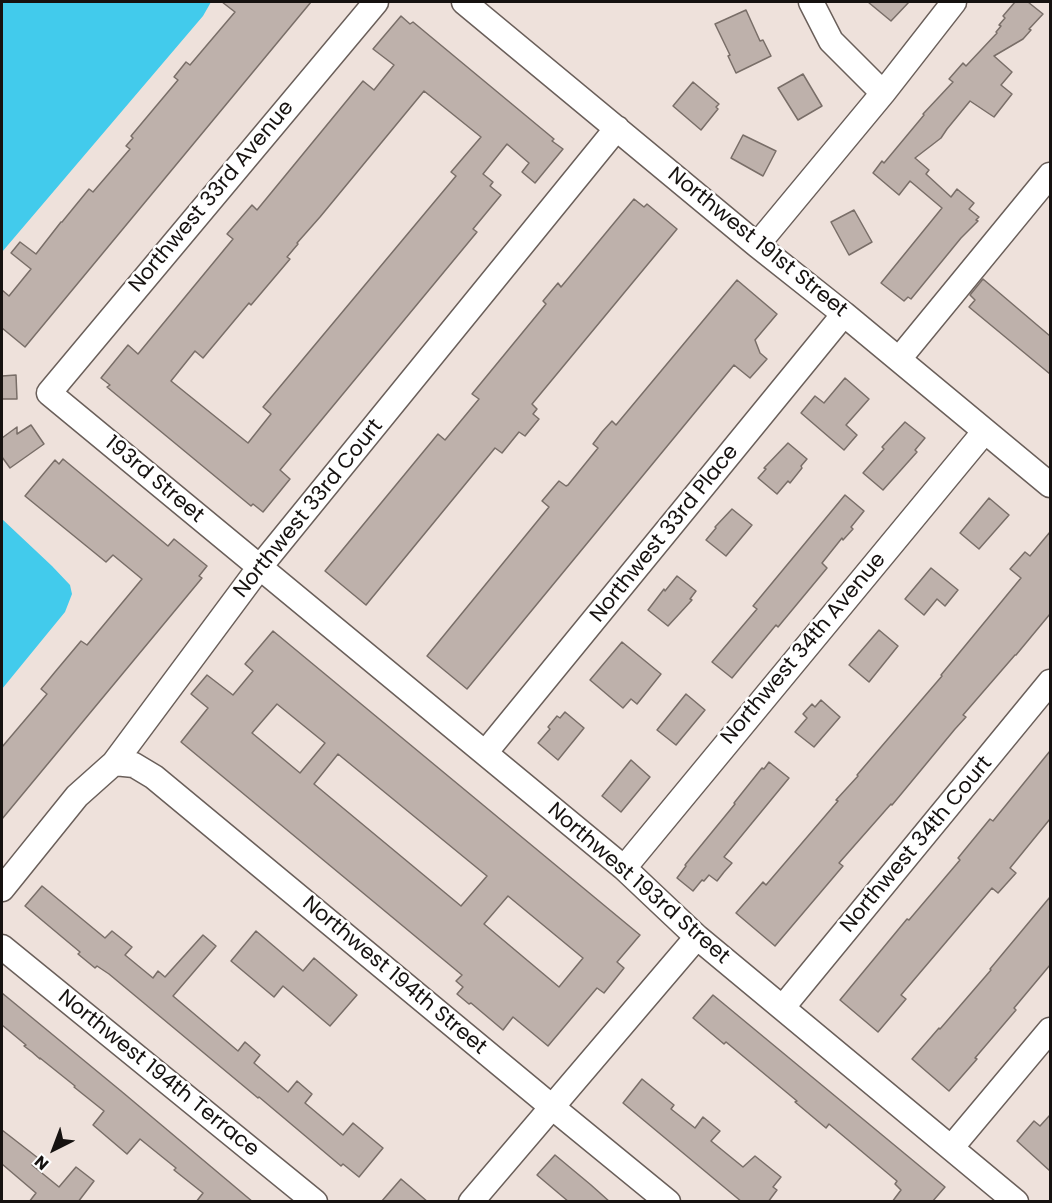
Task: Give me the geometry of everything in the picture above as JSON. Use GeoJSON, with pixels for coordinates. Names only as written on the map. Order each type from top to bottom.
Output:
{"type":"FeatureCollection","features":[{"type":"Feature","properties":{"kind":"street","name":"Northwest 33rd Avenue"},"geometry":{"type":"LineString","coordinates":[[49,393],[376,2]]}},
{"type":"Feature","properties":{"kind":"street","name":"Northwest 191st Street"},"geometry":{"type":"LineString","coordinates":[[464,2],[1050,485]]}},
{"type":"Feature","properties":{"kind":"street"},"geometry":{"type":"LineString","coordinates":[[811,2],[831,41],[883,93]]}},
{"type":"Feature","properties":{"kind":"street"},"geometry":{"type":"LineString","coordinates":[[757,245],[883,93],[954,2]]}},
{"type":"Feature","properties":{"kind":"street","name":"Northwest 33rd Court"},"geometry":{"type":"LineString","coordinates":[[2,889],[77,796],[114,763],[260,568],[617,129]]}},
{"type":"Feature","properties":{"kind":"street"},"geometry":{"type":"LineString","coordinates":[[899,359],[1050,175]]}},
{"type":"Feature","properties":{"kind":"street","name":"Northwest 33rd Place"},"geometry":{"type":"LineString","coordinates":[[485,753],[844,314]]}},
{"type":"Feature","properties":{"kind":"street","name":"193rd Street"},"geometry":{"type":"LineString","coordinates":[[49,393],[260,568]]}},
{"type":"Feature","properties":{"kind":"street","name":"Northwest 34th Avenue"},"geometry":{"type":"LineString","coordinates":[[624,868],[985,431]]}},
{"type":"Feature","properties":{"kind":"street","name":"Northwest 193rd Street"},"geometry":{"type":"LineString","coordinates":[[260,568],[624,868],[697,937],[1016,1202]]}},
{"type":"Feature","properties":{"kind":"street","name":"Northwest 34th Court"},"geometry":{"type":"LineString","coordinates":[[783,1007],[1050,682]]}},
{"type":"Feature","properties":{"kind":"street","name":"Northwest 194th Street"},"geometry":{"type":"LineString","coordinates":[[114,763],[134,765],[154,777],[668,1202]]}},
{"type":"Feature","properties":{"kind":"street"},"geometry":{"type":"LineString","coordinates":[[471,1202],[697,937]]}},
{"type":"Feature","properties":{"kind":"street","name":"Northwest 194th Terrace"},"geometry":{"type":"LineString","coordinates":[[2,947],[315,1202]]}},
{"type":"Feature","properties":{"kind":"street"},"geometry":{"type":"LineString","coordinates":[[951,1148],[1050,1030]]}},
{"type":"Feature","properties":{"kind":"water"},"geometry":{"type":"Polygon","coordinates":[[[2,2],[211,2],[203,16],[2,252],[2,2]]]}},
{"type":"Feature","properties":{"kind":"water"},"geometry":{"type":"Polygon","coordinates":[[[2,519],[70,585],[72,594],[65,612],[2,689],[2,519]]]}},
{"type":"Feature","properties":{"kind":"building"},"geometry":{"type":"Polygon","coordinates":[[[222,2],[311,2],[25,347],[2,328],[2,290],[9,296],[31,269],[11,253],[20,242],[36,254],[89,189],[93,192],[130,149],[126,146],[133,138],[131,136],[178,80],[174,77],[186,62],[190,65],[235,12],[222,2]]]}},
{"type":"Feature","properties":{"kind":"building"},"geometry":{"type":"Polygon","coordinates":[[[868,2],[909,2],[891,21],[868,2]]]}},
{"type":"Feature","properties":{"kind":"building"},"geometry":{"type":"Polygon","coordinates":[[[1015,2],[1028,2],[1043,14],[1023,39],[994,56],[1012,72],[1001,85],[1012,94],[994,117],[970,101],[941,138],[915,158],[929,170],[926,174],[951,197],[957,189],[974,203],[969,209],[979,217],[976,220],[978,221],[961,238],[911,299],[908,297],[904,301],[881,283],[942,208],[910,181],[899,195],[873,173],[953,82],[949,79],[963,63],[966,66],[997,33],[1001,26],[999,25],[1005,18],[1003,16],[1015,2]]]}},
{"type":"Feature","properties":{"kind":"building"},"geometry":{"type":"Polygon","coordinates":[[[746,10],[760,41],[763,40],[771,56],[736,73],[715,24],[746,10]]]}},
{"type":"Feature","properties":{"kind":"building"},"geometry":{"type":"Polygon","coordinates":[[[401,16],[410,24],[413,22],[554,139],[552,141],[563,149],[535,183],[522,172],[529,163],[507,144],[483,174],[493,182],[490,186],[501,195],[473,229],[477,232],[280,470],[290,479],[263,512],[253,504],[251,506],[107,387],[110,385],[101,378],[128,345],[138,354],[233,239],[227,234],[252,205],[257,210],[363,81],[374,90],[394,65],[373,49],[401,16]],[[424,91],[297,243],[287,257],[290,259],[251,305],[249,303],[203,358],[195,351],[171,381],[248,443],[271,414],[263,407],[456,176],[451,172],[481,137],[424,91]]]}},
{"type":"Feature","properties":{"kind":"building"},"geometry":{"type":"Polygon","coordinates":[[[803,74],[822,106],[798,120],[778,88],[803,74]]]}},
{"type":"Feature","properties":{"kind":"building"},"geometry":{"type":"Polygon","coordinates":[[[693,82],[719,104],[716,107],[718,109],[701,130],[673,106],[693,82]]]}},
{"type":"Feature","properties":{"kind":"building"},"geometry":{"type":"Polygon","coordinates":[[[743,135],[776,151],[763,176],[731,158],[743,135]]]}},
{"type":"Feature","properties":{"kind":"building"},"geometry":{"type":"Polygon","coordinates":[[[634,199],[644,207],[647,204],[677,229],[532,404],[537,409],[533,414],[539,419],[525,436],[519,432],[502,453],[495,448],[366,605],[325,571],[438,434],[445,440],[479,399],[472,394],[546,304],[543,301],[558,283],[561,287],[634,199]]]}},
{"type":"Feature","properties":{"kind":"building"},"geometry":{"type":"Polygon","coordinates":[[[854,210],[872,242],[849,255],[831,222],[854,210]]]}},
{"type":"Feature","properties":{"kind":"building"},"geometry":{"type":"Polygon","coordinates":[[[983,279],[1050,336],[1050,374],[969,307],[975,300],[970,295],[983,279]]]}},
{"type":"Feature","properties":{"kind":"building"},"geometry":{"type":"Polygon","coordinates":[[[737,280],[777,314],[755,340],[760,353],[767,359],[750,378],[734,365],[467,689],[427,656],[549,507],[542,501],[559,481],[568,485],[598,448],[593,444],[602,432],[612,421],[616,425],[737,280]]]}},
{"type":"Feature","properties":{"kind":"building"},"geometry":{"type":"Polygon","coordinates":[[[16,375],[17,399],[2,399],[2,376],[16,375]]]}},
{"type":"Feature","properties":{"kind":"building"},"geometry":{"type":"Polygon","coordinates":[[[845,378],[869,399],[846,425],[857,435],[844,450],[801,413],[815,396],[824,403],[845,378]]]}},
{"type":"Feature","properties":{"kind":"building"},"geometry":{"type":"Polygon","coordinates":[[[905,422],[925,438],[915,450],[917,452],[883,490],[863,473],[884,449],[882,447],[905,422]]]}},
{"type":"Feature","properties":{"kind":"building"},"geometry":{"type":"Polygon","coordinates":[[[31,425],[44,444],[10,468],[2,457],[2,438],[17,427],[17,434],[31,425]]]}},
{"type":"Feature","properties":{"kind":"building"},"geometry":{"type":"Polygon","coordinates":[[[788,443],[807,459],[790,483],[788,481],[777,494],[758,478],[766,469],[764,468],[788,443]]]}},
{"type":"Feature","properties":{"kind":"building"},"geometry":{"type":"Polygon","coordinates":[[[63,459],[168,546],[174,539],[207,566],[199,576],[202,578],[2,819],[2,747],[47,694],[41,689],[55,672],[81,641],[87,645],[142,579],[113,555],[106,562],[25,496],[55,460],[59,464],[63,459]]]}},
{"type":"Feature","properties":{"kind":"building"},"geometry":{"type":"Polygon","coordinates":[[[845,495],[864,511],[851,527],[853,529],[843,540],[842,538],[822,563],[827,568],[732,678],[712,662],[757,609],[753,606],[845,495]]]}},
{"type":"Feature","properties":{"kind":"building"},"geometry":{"type":"Polygon","coordinates":[[[989,498],[1009,515],[979,549],[960,533],[989,498]]]}},
{"type":"Feature","properties":{"kind":"building"},"geometry":{"type":"Polygon","coordinates":[[[732,509],[752,525],[726,556],[706,540],[732,509]]]}},
{"type":"Feature","properties":{"kind":"building"},"geometry":{"type":"Polygon","coordinates":[[[1050,532],[1050,614],[963,715],[966,717],[892,805],[839,863],[843,866],[775,946],[736,913],[763,882],[766,885],[942,676],[1021,578],[1010,569],[1025,552],[1030,556],[1050,532]]]}},
{"type":"Feature","properties":{"kind":"building"},"geometry":{"type":"Polygon","coordinates":[[[931,568],[958,590],[945,606],[937,599],[924,615],[905,599],[931,568]]]}},
{"type":"Feature","properties":{"kind":"building"},"geometry":{"type":"Polygon","coordinates":[[[677,576],[696,591],[690,599],[692,600],[668,626],[648,610],[677,576]]]}},
{"type":"Feature","properties":{"kind":"building"},"geometry":{"type":"Polygon","coordinates":[[[879,630],[898,646],[869,682],[849,665],[879,630]]]}},
{"type":"Feature","properties":{"kind":"building"},"geometry":{"type":"Polygon","coordinates":[[[273,631],[640,935],[617,962],[624,968],[604,993],[597,988],[548,1046],[513,1017],[503,1030],[471,1003],[469,1004],[457,994],[463,987],[456,981],[462,975],[181,742],[208,708],[191,694],[207,675],[233,695],[253,671],[245,664],[273,631]],[[277,704],[252,733],[300,773],[325,743],[277,704]],[[338,754],[314,784],[461,906],[487,876],[338,754]],[[508,896],[484,924],[559,987],[583,958],[508,896]]]}},
{"type":"Feature","properties":{"kind":"building"},"geometry":{"type":"Polygon","coordinates":[[[622,642],[661,674],[637,704],[631,699],[623,708],[590,680],[622,642]]]}},
{"type":"Feature","properties":{"kind":"building"},"geometry":{"type":"Polygon","coordinates":[[[686,694],[705,710],[676,745],[657,730],[686,694]]]}},
{"type":"Feature","properties":{"kind":"building"},"geometry":{"type":"Polygon","coordinates":[[[821,700],[840,717],[814,747],[795,732],[807,718],[803,714],[812,704],[815,707],[821,700]]]}},
{"type":"Feature","properties":{"kind":"building"},"geometry":{"type":"Polygon","coordinates":[[[565,712],[584,728],[558,760],[538,743],[557,716],[560,718],[565,712]]]}},
{"type":"Feature","properties":{"kind":"building"},"geometry":{"type":"Polygon","coordinates":[[[1050,751],[1050,819],[1010,868],[1016,873],[998,893],[992,888],[901,995],[906,999],[878,1032],[840,1000],[907,919],[909,920],[960,860],[958,858],[990,819],[993,821],[1050,751]]]}},
{"type":"Feature","properties":{"kind":"building"},"geometry":{"type":"Polygon","coordinates":[[[631,760],[650,777],[621,812],[602,796],[631,760]]]}},
{"type":"Feature","properties":{"kind":"building"},"geometry":{"type":"Polygon","coordinates":[[[769,762],[789,778],[724,857],[732,863],[717,881],[709,875],[693,891],[677,878],[734,803],[769,762]]]}},
{"type":"Feature","properties":{"kind":"building"},"geometry":{"type":"Polygon","coordinates":[[[42,886],[105,938],[112,931],[132,947],[125,955],[153,978],[158,971],[165,977],[203,935],[216,946],[173,996],[238,1051],[245,1042],[260,1055],[254,1063],[288,1092],[297,1081],[312,1094],[305,1103],[343,1135],[353,1123],[383,1148],[359,1177],[343,1164],[341,1166],[109,974],[97,966],[95,968],[78,954],[80,952],[25,906],[42,886]]]}},
{"type":"Feature","properties":{"kind":"building"},"geometry":{"type":"Polygon","coordinates":[[[1050,897],[1050,965],[975,1058],[977,1059],[949,1091],[912,1059],[991,970],[1050,897]]]}},
{"type":"Feature","properties":{"kind":"building"},"geometry":{"type":"Polygon","coordinates":[[[256,931],[303,971],[314,958],[357,995],[330,1026],[283,986],[274,997],[231,961],[256,931]]]}},
{"type":"Feature","properties":{"kind":"building"},"geometry":{"type":"Polygon","coordinates":[[[2,993],[253,1202],[196,1202],[203,1193],[140,1139],[127,1154],[93,1125],[104,1111],[24,1046],[26,1045],[2,1025],[2,993]]]}},
{"type":"Feature","properties":{"kind":"building"},"geometry":{"type":"Polygon","coordinates":[[[713,995],[945,1187],[932,1202],[892,1202],[901,1190],[895,1184],[897,1181],[829,1124],[826,1128],[726,1042],[724,1044],[693,1018],[713,995]]]}},
{"type":"Feature","properties":{"kind":"building"},"geometry":{"type":"Polygon","coordinates":[[[642,1079],[674,1105],[671,1109],[695,1128],[703,1117],[720,1131],[711,1141],[743,1167],[755,1156],[781,1177],[773,1187],[777,1190],[768,1202],[742,1202],[623,1103],[642,1079]]]}},
{"type":"Feature","properties":{"kind":"building"},"geometry":{"type":"Polygon","coordinates":[[[1050,1115],[1050,1171],[1017,1141],[1034,1121],[1040,1126],[1050,1115]]]}},
{"type":"Feature","properties":{"kind":"building"},"geometry":{"type":"Polygon","coordinates":[[[2,1130],[38,1158],[32,1165],[59,1187],[76,1167],[94,1181],[78,1202],[29,1202],[36,1193],[2,1164],[2,1130]]]}},
{"type":"Feature","properties":{"kind":"building"},"geometry":{"type":"Polygon","coordinates":[[[555,1155],[610,1202],[569,1202],[537,1175],[555,1155]]]}},
{"type":"Feature","properties":{"kind":"building"},"geometry":{"type":"Polygon","coordinates":[[[401,1179],[428,1202],[381,1202],[401,1179]]]}}]}
